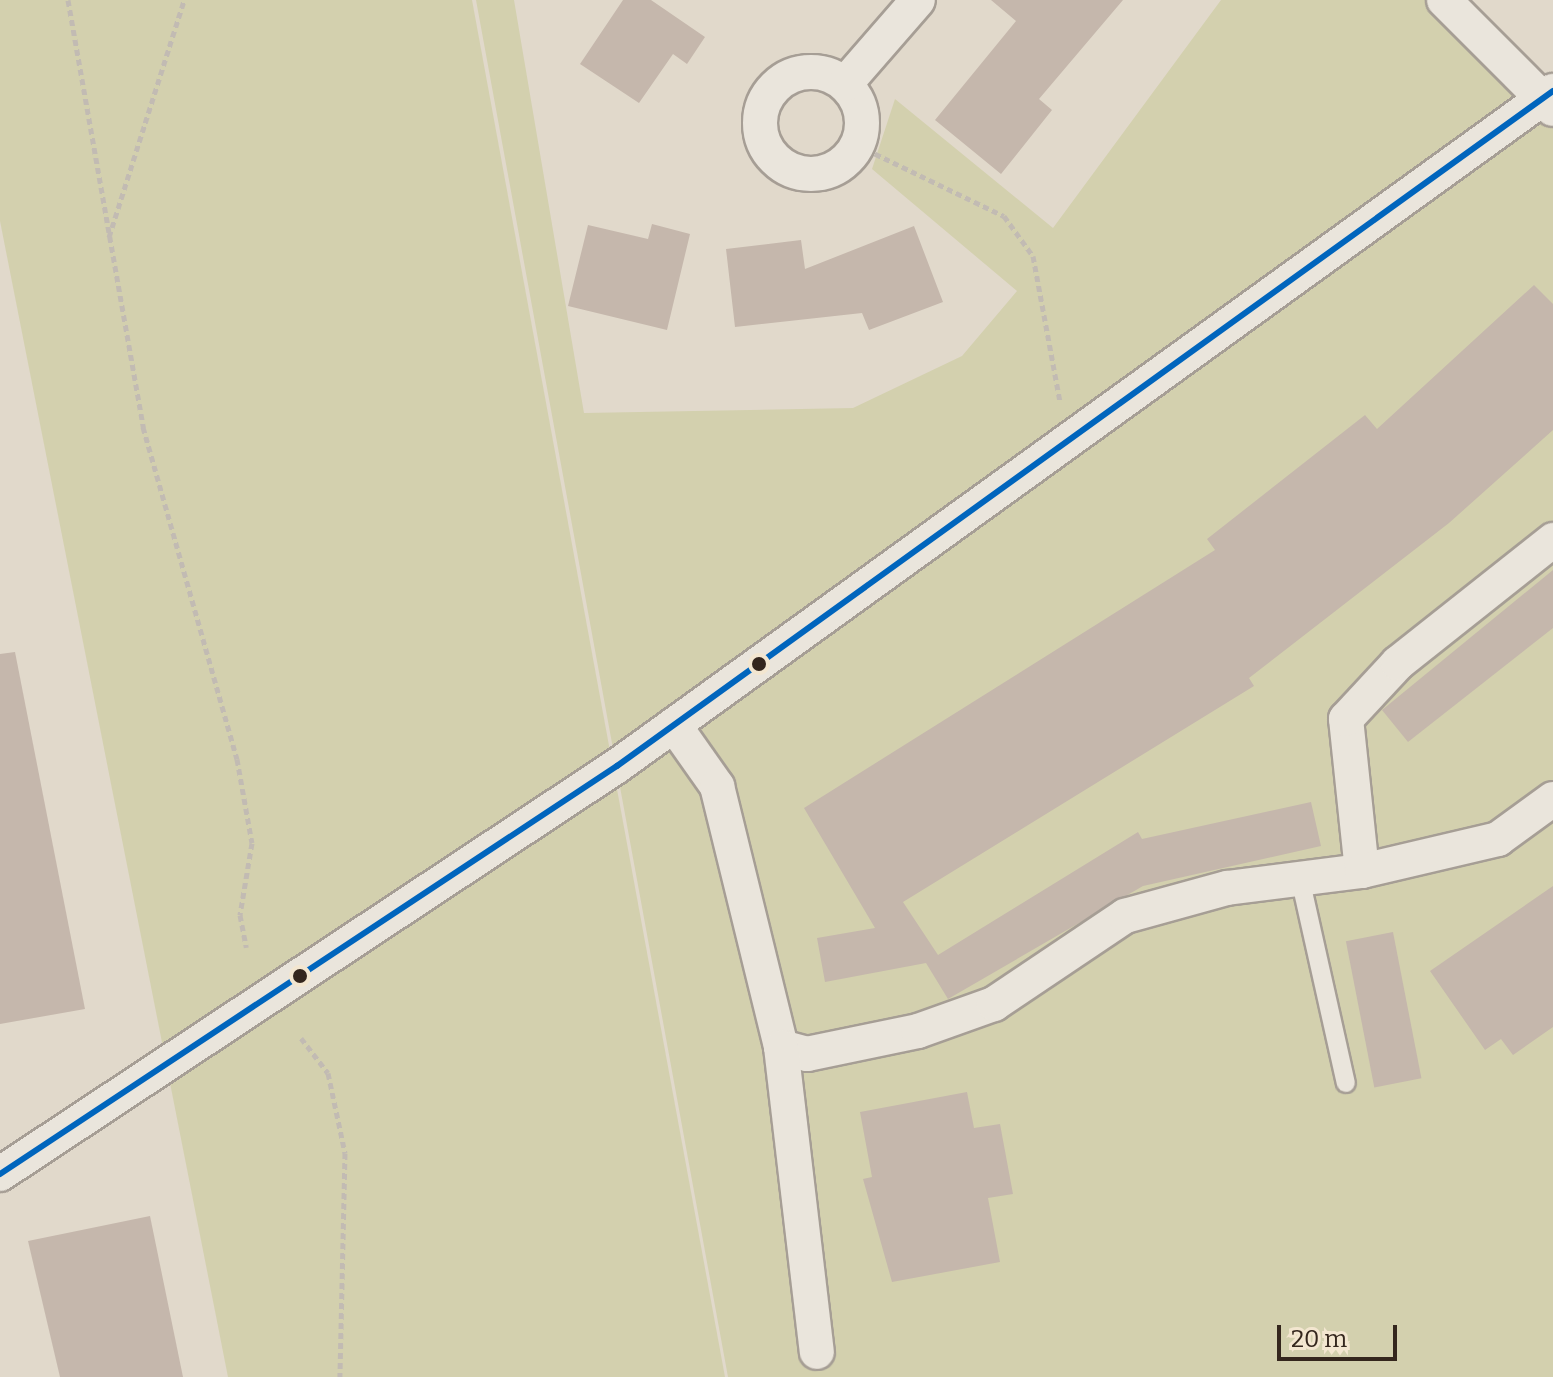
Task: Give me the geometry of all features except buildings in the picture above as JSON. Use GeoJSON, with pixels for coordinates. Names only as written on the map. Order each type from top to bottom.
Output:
{"type":"FeatureCollection","features":[{"type":"Feature","properties":{"kind":"street"},"geometry":{"type":"LineString","coordinates":[[845,84],[918,0]]}},
{"type":"Feature","properties":{"kind":"street"},"geometry":{"type":"LineString","coordinates":[[0,1174],[674,725],[1550,99],[1444,0]]}},
{"type":"Feature","properties":{"kind":"street"},"geometry":{"type":"LineString","coordinates":[[812,71],[845,84],[861,111],[857,145],[834,169],[800,173],[777,161],[762,140],[762,107],[781,80],[812,71]]}},
{"type":"Feature","properties":{"kind":"street"},"geometry":{"type":"LineString","coordinates":[[1362,871],[1346,719],[1398,663],[1553,540]]}},
{"type":"Feature","properties":{"kind":"street"},"geometry":{"type":"LineString","coordinates":[[674,725],[717,786],[781,1047],[817,1352]]}},
{"type":"Feature","properties":{"kind":"street"},"geometry":{"type":"LineString","coordinates":[[781,1047],[807,1054],[918,1031],[994,1004],[1125,916],[1227,888],[1362,871],[1498,839],[1553,799]]}},
{"type":"Feature","properties":{"kind":"lane"},"geometry":{"type":"LineString","coordinates":[[1300,878],[1346,1083]]}},
{"type":"Feature","properties":{"kind":"path"},"geometry":{"type":"LineString","coordinates":[[68,0],[143,427],[237,759],[252,843],[240,915],[246,947]]}},
{"type":"Feature","properties":{"kind":"path"},"geometry":{"type":"LineString","coordinates":[[109,238],[184,0]]}},
{"type":"Feature","properties":{"kind":"path"},"geometry":{"type":"LineString","coordinates":[[857,145],[1004,216],[1033,256],[1060,402]]}},
{"type":"Feature","properties":{"kind":"path"},"geometry":{"type":"LineString","coordinates":[[301,1038],[328,1073],[345,1153],[340,1377]]}},
{"type":"Feature","properties":{"kind":"shaded area"},"geometry":{"type":"Polygon","coordinates":[[[0,0],[472,0],[725,1377],[228,1377],[0,221],[0,0]]]}},
{"type":"Feature","properties":{"kind":"shaded area"},"geometry":{"type":"Polygon","coordinates":[[[476,0],[514,0],[584,413],[853,408],[962,356],[1017,291],[872,169],[895,99],[1053,228],[1221,0],[1438,0],[1553,126],[1553,1377],[728,1377],[476,0]]]}},
{"type":"Feature","properties":{"kind":"transit line"},"geometry":{"type":"LineString","coordinates":[[0,1174],[617,766],[1553,91]]}}]}
